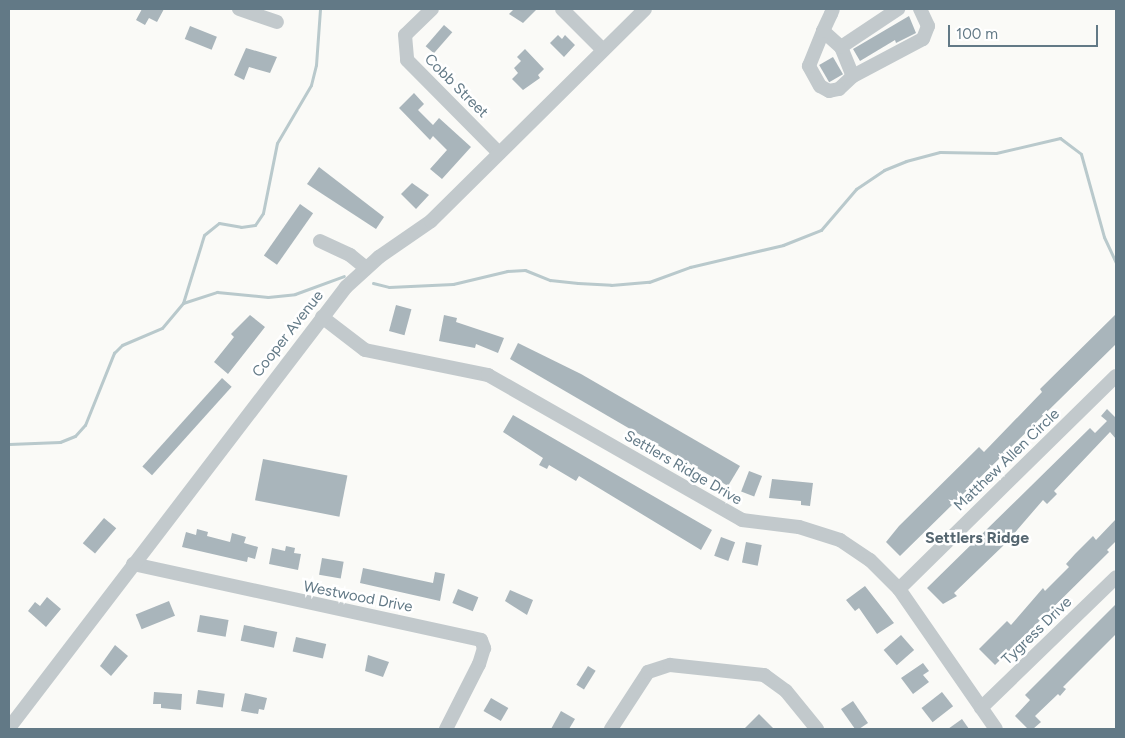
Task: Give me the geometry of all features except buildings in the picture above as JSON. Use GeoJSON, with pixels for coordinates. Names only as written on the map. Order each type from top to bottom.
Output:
{"type":"FeatureCollection","features":[{"type":"Feature","properties":{"kind":"street"},"geometry":{"type":"LineString","coordinates":[[239,9],[277,22]]}},
{"type":"Feature","properties":{"kind":"street","name":"Cobb Street"},"geometry":{"type":"LineString","coordinates":[[432,9],[405,35],[407,60],[499,153]]}},
{"type":"Feature","properties":{"kind":"street"},"geometry":{"type":"LineString","coordinates":[[562,9],[603,50]]}},
{"type":"Feature","properties":{"kind":"street","name":"Cooper Avenue"},"geometry":{"type":"LineString","coordinates":[[9,728],[322,317],[365,267],[431,221],[645,9]]}},
{"type":"Feature","properties":{"kind":"street"},"geometry":{"type":"LineString","coordinates":[[833,9],[809,66],[820,86],[829,91],[839,89],[853,76],[923,39],[928,26],[920,9]]}},
{"type":"Feature","properties":{"kind":"street"},"geometry":{"type":"LineString","coordinates":[[841,47],[898,9]]}},
{"type":"Feature","properties":{"kind":"street"},"geometry":{"type":"LineString","coordinates":[[823,31],[841,47],[853,76]]}},
{"type":"Feature","properties":{"kind":"street"},"geometry":{"type":"LineString","coordinates":[[320,241],[350,255],[365,267]]}},
{"type":"Feature","properties":{"kind":"street","name":"Settlers Ridge Drive"},"geometry":{"type":"LineString","coordinates":[[322,317],[365,350],[488,375],[742,520],[799,527],[840,540],[870,560],[899,589],[996,729]]}},
{"type":"Feature","properties":{"kind":"street","name":"Matthew Allen Circle"},"geometry":{"type":"LineString","coordinates":[[899,589],[1116,376]]}},
{"type":"Feature","properties":{"kind":"street","name":"Westwood Drive"},"geometry":{"type":"LineString","coordinates":[[133,564],[481,640],[484,648],[479,664],[446,729]]}},
{"type":"Feature","properties":{"kind":"street","name":"Tygress Drive"},"geometry":{"type":"LineString","coordinates":[[981,708],[1116,576]]}},
{"type":"Feature","properties":{"kind":"street"},"geometry":{"type":"LineString","coordinates":[[611,729],[648,672],[670,665],[764,675],[786,691],[817,729]]}},
{"type":"Feature","properties":{"kind":"waterway"},"geometry":{"type":"LineString","coordinates":[[9,444],[60,442],[75,436],[85,425],[114,353],[122,345],[162,328],[183,303],[204,235],[219,223],[241,227],[255,225],[263,213],[277,143],[311,85],[316,65],[320,9]]}},
{"type":"Feature","properties":{"kind":"waterway"},"geometry":{"type":"LineString","coordinates":[[373,283],[389,287],[453,284],[507,271],[525,270],[550,280],[578,283],[611,285],[649,282],[690,267],[783,245],[821,230],[856,189],[884,170],[906,161],[940,152],[996,153],[1060,138],[1081,154],[1104,237],[1116,263]]}},
{"type":"Feature","properties":{"kind":"waterway"},"geometry":{"type":"LineString","coordinates":[[183,303],[217,292],[268,297],[295,294],[344,276]]}},
{"type":"Feature","properties":{"kind":"district","name":"Settlers Ridge"},"geometry":{"type":"Point","coordinates":[977,538]}}]}
